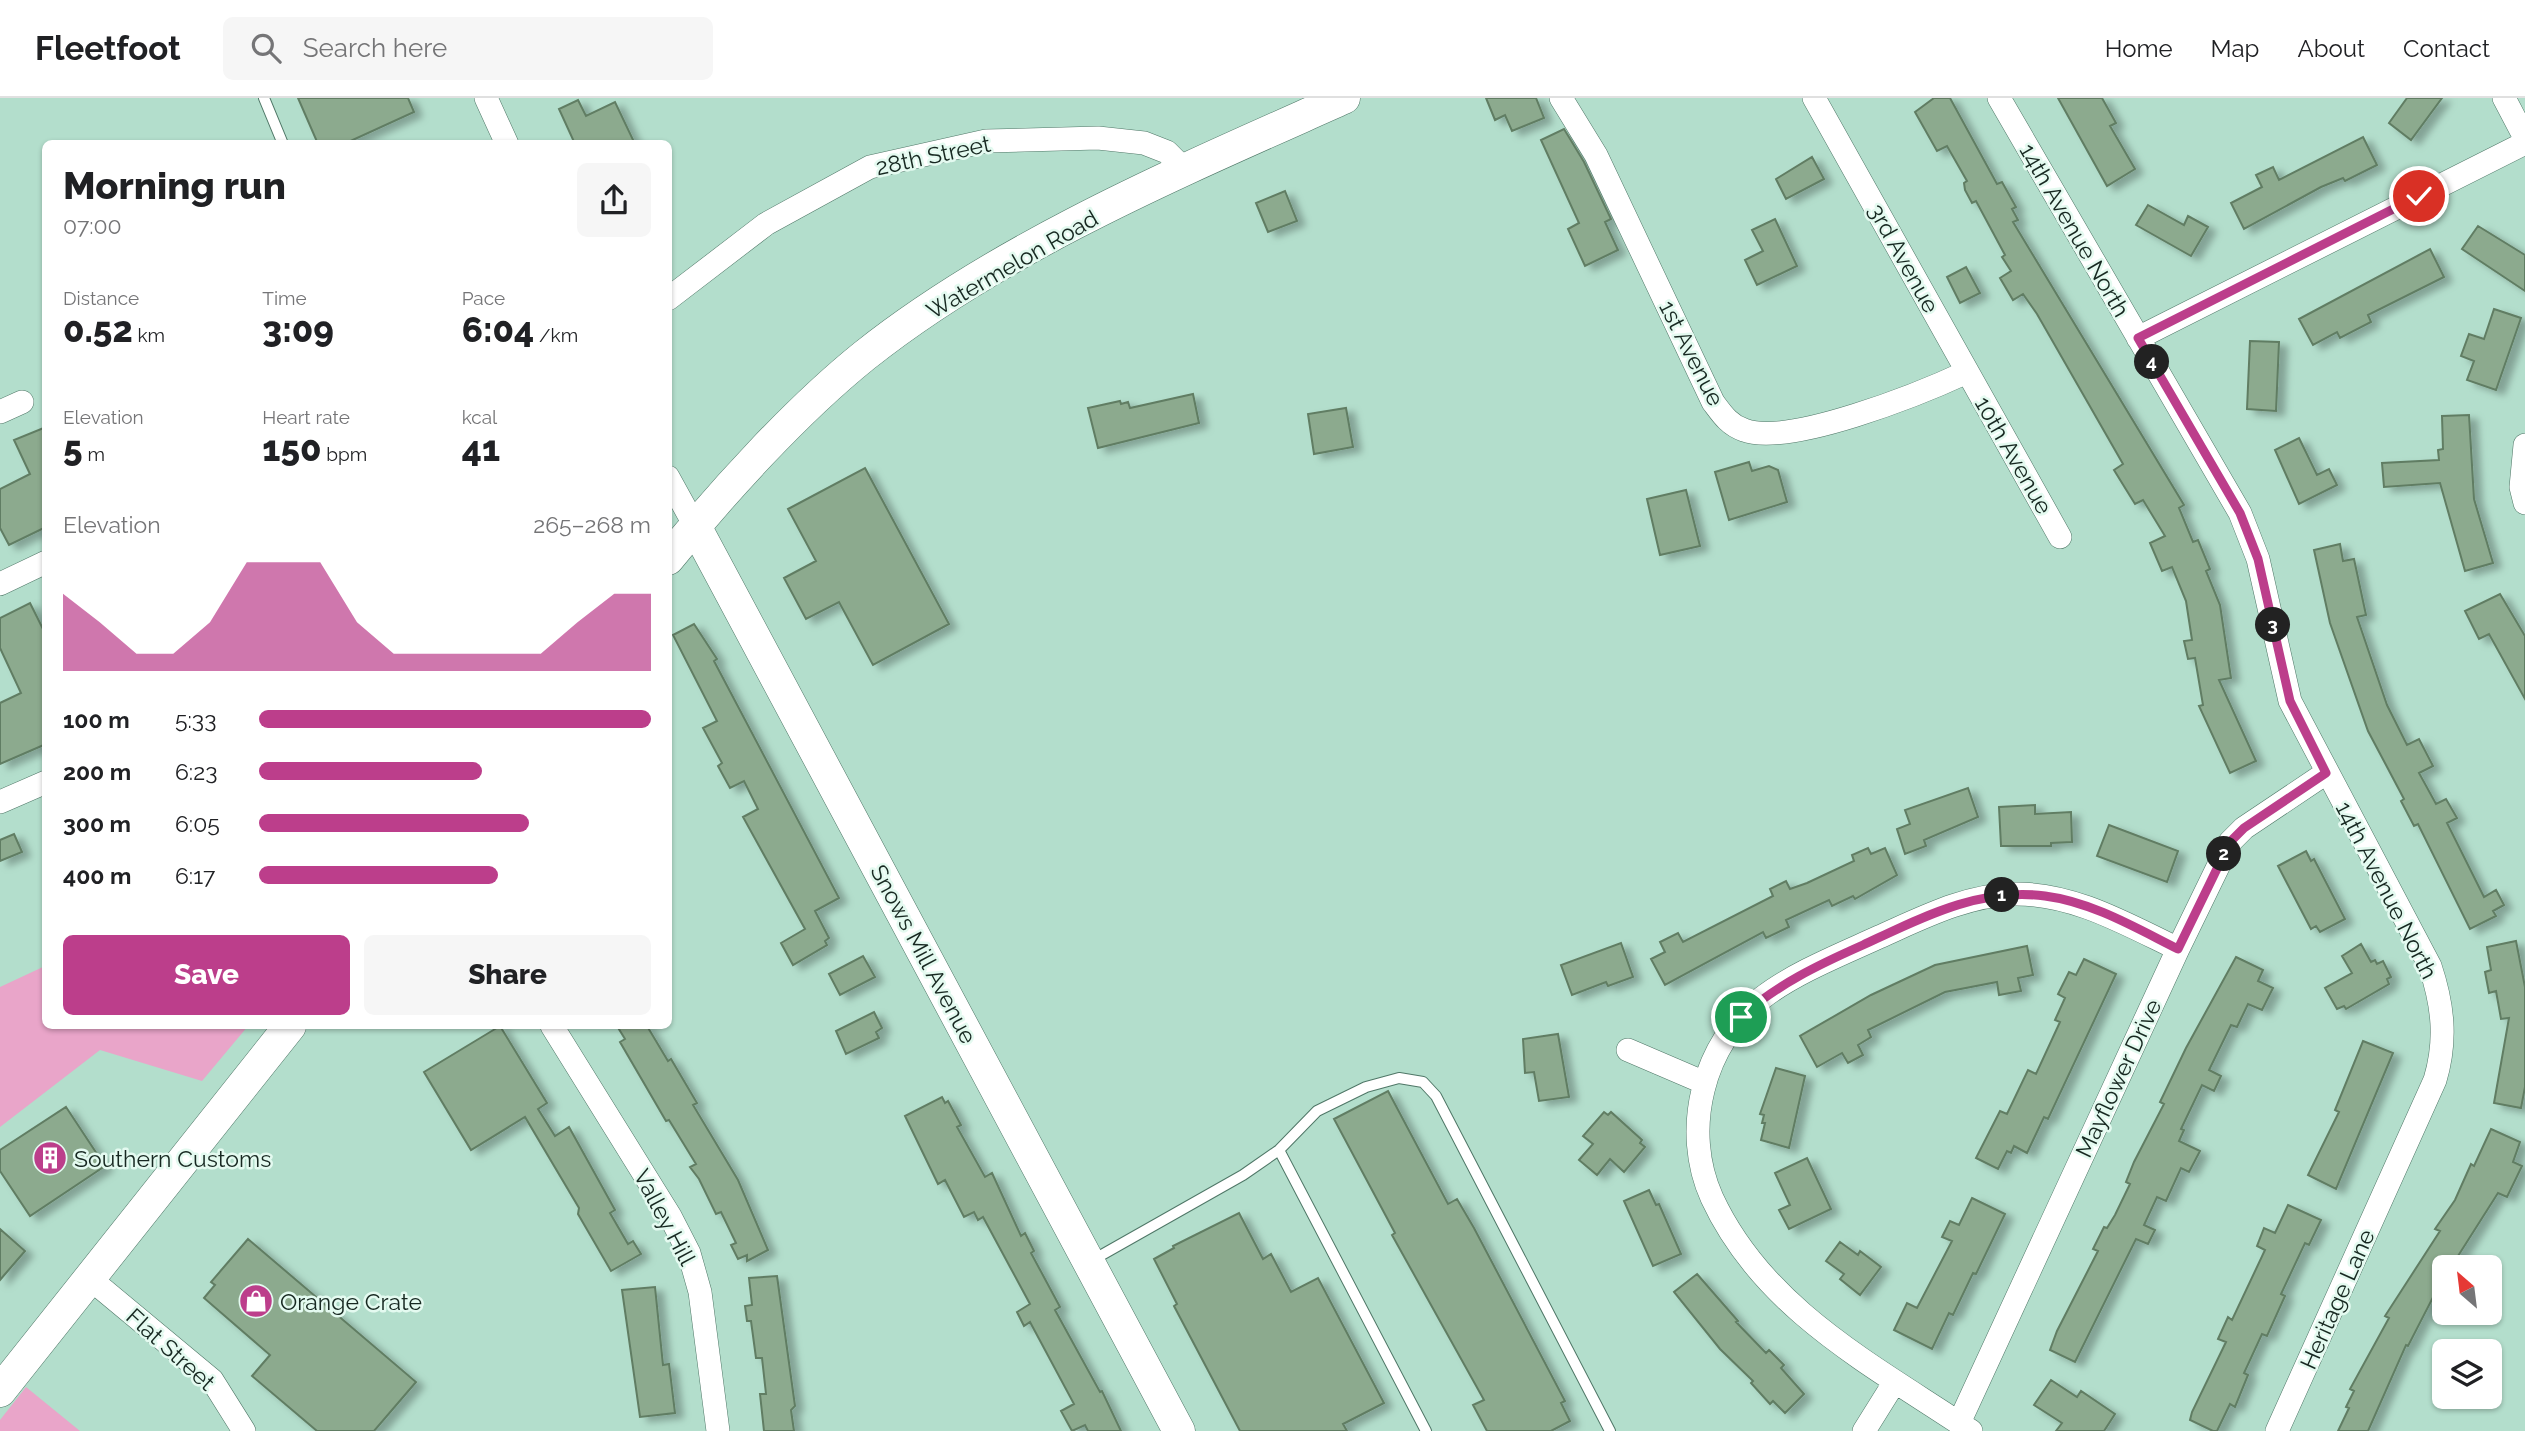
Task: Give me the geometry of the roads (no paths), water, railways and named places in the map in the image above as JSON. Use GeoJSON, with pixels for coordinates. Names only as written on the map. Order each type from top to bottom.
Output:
{"type":"FeatureCollection","features":[{"type":"Feature","properties":{"kind":"main road","name":"Watermelon Road"},"geometry":{"type":"LineString","coordinates":[[672,554],[783,432],[863,357],[960,289],[1067,229],[1185,170],[1344,98]]}},
{"type":"Feature","properties":{"kind":"main road","name":"Snows Mill Avenue"},"geometry":{"type":"LineString","coordinates":[[695,526],[1179,1431]]}},
{"type":"Feature","properties":{"kind":"main road"},"geometry":{"type":"LineString","coordinates":[[0,1391],[288,1029]]}},
{"type":"Feature","properties":{"kind":"street"},"geometry":{"type":"LineString","coordinates":[[486,98],[505,140]]}},
{"type":"Feature","properties":{"kind":"street","name":"1st Avenue"},"geometry":{"type":"LineString","coordinates":[[1561,98],[1596,155],[1713,402],[1730,423],[1761,435],[1788,433],[1933,388],[1967,372]]}},
{"type":"Feature","properties":{"kind":"street","name":"3rd Avenue"},"geometry":{"type":"LineString","coordinates":[[1814,98],[1967,372]]}},
{"type":"Feature","properties":{"kind":"street","name":"14th Avenue North"},"geometry":{"type":"LineString","coordinates":[[1999,98],[2240,513],[2258,559],[2290,701],[2430,966],[2441,999],[2442,1056],[2397,1168]]}},
{"type":"Feature","properties":{"kind":"street"},"geometry":{"type":"LineString","coordinates":[[2504,98],[2525,138]]}},
{"type":"Feature","properties":{"kind":"street","name":"28th Street"},"geometry":{"type":"LineString","coordinates":[[672,296],[766,224],[870,167],[986,141],[1098,138],[1144,143],[1167,152],[1185,170]]}},
{"type":"Feature","properties":{"kind":"street"},"geometry":{"type":"LineString","coordinates":[[2138,338],[2525,143]]}},
{"type":"Feature","properties":{"kind":"street","name":"10th Avenue"},"geometry":{"type":"LineString","coordinates":[[1967,372],[2060,537]]}},
{"type":"Feature","properties":{"kind":"street"},"geometry":{"type":"LineString","coordinates":[[0,412],[22,402]]}},
{"type":"Feature","properties":{"kind":"street"},"geometry":{"type":"LineString","coordinates":[[2525,445],[2521,487],[2525,503]]}},
{"type":"Feature","properties":{"kind":"street","name":"Snows Mill Avenue"},"geometry":{"type":"LineString","coordinates":[[672,484],[695,526]]}},
{"type":"Feature","properties":{"kind":"street"},"geometry":{"type":"LineString","coordinates":[[0,584],[42,564]]}},
{"type":"Feature","properties":{"kind":"street","name":"Mayflower Drive"},"geometry":{"type":"LineString","coordinates":[[1965,1427],[2178,949],[2230,842],[2244,828],[2326,773]]}},
{"type":"Feature","properties":{"kind":"street"},"geometry":{"type":"LineString","coordinates":[[0,802],[42,784]]}},
{"type":"Feature","properties":{"kind":"street"},"geometry":{"type":"LineString","coordinates":[[1965,1427],[1894,1383],[1819,1330],[1787,1301],[1745,1252],[1712,1196],[1699,1152],[1698,1116],[1704,1083],[1725,1038],[1741,1017],[1763,996],[1834,958],[1942,908],[2013,894],[2046,896],[2107,915],[2178,949]]}},
{"type":"Feature","properties":{"kind":"street","name":"Valley Hill"},"geometry":{"type":"LineString","coordinates":[[554,1029],[670,1216],[689,1253],[700,1292],[718,1431]]}},
{"type":"Feature","properties":{"kind":"street"},"geometry":{"type":"LineString","coordinates":[[1628,1050],[1704,1083]]}},
{"type":"Feature","properties":{"kind":"street","name":"Heritage Lane"},"geometry":{"type":"LineString","coordinates":[[2277,1431],[2397,1168]]}},
{"type":"Feature","properties":{"kind":"street","name":"Flat Street"},"geometry":{"type":"LineString","coordinates":[[88,1277],[212,1380],[244,1431]]}},
{"type":"Feature","properties":{"kind":"street"},"geometry":{"type":"LineString","coordinates":[[1864,1431],[1894,1383]]}},
{"type":"Feature","properties":{"kind":"lane"},"geometry":{"type":"LineString","coordinates":[[264,98],[281,140]]}},
{"type":"Feature","properties":{"kind":"lane"},"geometry":{"type":"LineString","coordinates":[[1089,1262],[1243,1175],[1279,1150],[1317,1111],[1366,1087],[1399,1078],[1423,1082],[1436,1096],[1610,1431]]}},
{"type":"Feature","properties":{"kind":"lane"},"geometry":{"type":"LineString","coordinates":[[1279,1150],[1426,1431]]}},
{"type":"Feature","properties":{"kind":"place","name":"Southern Customs"},"geometry":{"type":"Point","coordinates":[50,1158]}},
{"type":"Feature","properties":{"kind":"place","name":"Orange Crate"},"geometry":{"type":"Point","coordinates":[256,1301]}}]}
